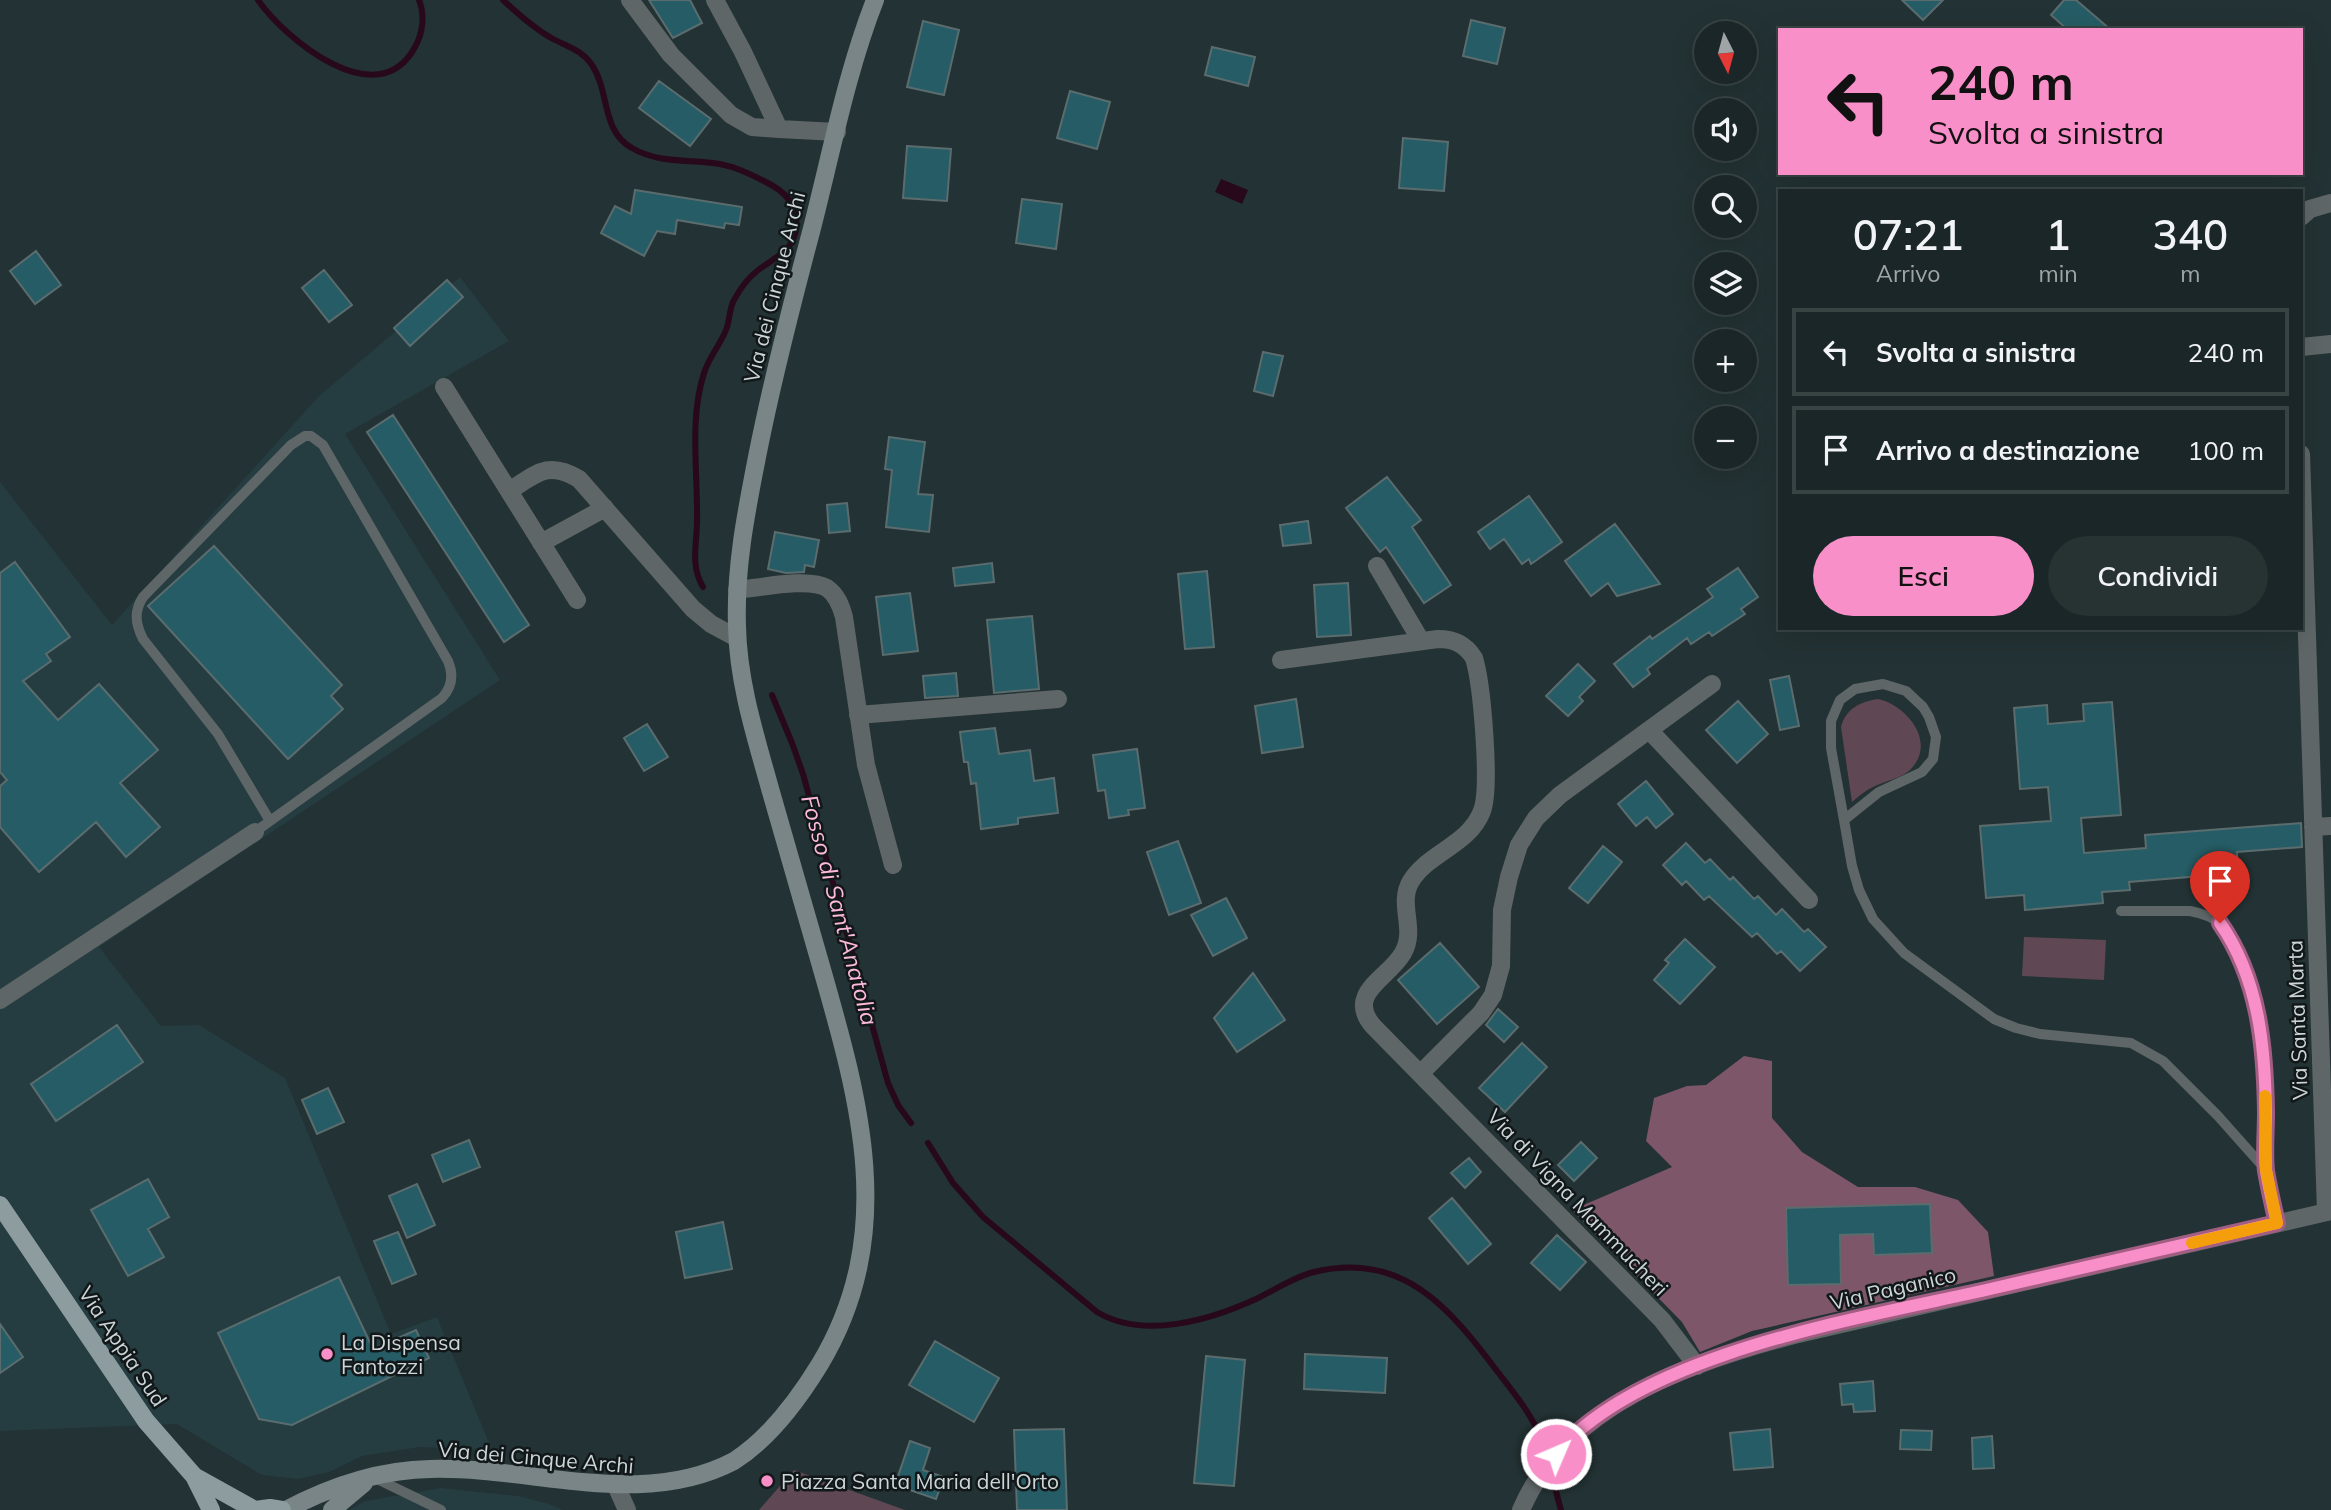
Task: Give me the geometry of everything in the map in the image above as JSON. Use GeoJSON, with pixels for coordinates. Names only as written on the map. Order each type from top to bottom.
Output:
{"type":"FeatureCollection","features":[{"type":"Feature","properties":{"kind":"main road","name":"Via dei Cinque Archi"},"geometry":{"type":"LineString","coordinates":[[284,1510],[334,1488],[372,1476],[431,1469],[470,1470],[618,1490],[655,1488],[701,1478],[735,1461],[768,1432],[805,1387],[838,1330],[854,1288],[863,1245],[865,1168],[852,1084],[838,1026],[749,714],[737,638],[737,590],[744,524],[768,400],[859,47],[875,0]]}},
{"type":"Feature","properties":{"kind":"main road","name":"Via Appia Sud"},"geometry":{"type":"LineString","coordinates":[[0,1205],[146,1421],[194,1476],[211,1510]]}},
{"type":"Feature","properties":{"kind":"main road"},"geometry":{"type":"LineString","coordinates":[[194,1476],[255,1510],[270,1507],[284,1510]]}},
{"type":"Feature","properties":{"kind":"main road"},"geometry":{"type":"LineString","coordinates":[[332,1510],[372,1476]]}},
{"type":"Feature","properties":{"kind":"street"},"geometry":{"type":"LineString","coordinates":[[630,0],[671,55],[735,118],[752,127],[837,132]]}},
{"type":"Feature","properties":{"kind":"street"},"geometry":{"type":"LineString","coordinates":[[715,0],[748,61],[779,129]]}},
{"type":"Feature","properties":{"kind":"street"},"geometry":{"type":"LineString","coordinates":[[2303,215],[2310,209],[2331,203]]}},
{"type":"Feature","properties":{"kind":"street"},"geometry":{"type":"LineString","coordinates":[[2303,346],[2331,344]]}},
{"type":"Feature","properties":{"kind":"street"},"geometry":{"type":"LineString","coordinates":[[444,387],[577,600]]}},
{"type":"Feature","properties":{"kind":"street"},"geometry":{"type":"LineString","coordinates":[[509,491],[542,471],[559,469],[583,482],[693,609],[711,624],[737,638]]}},
{"type":"Feature","properties":{"kind":"street","name":"Via Santa Marta"},"geometry":{"type":"LineString","coordinates":[[2303,490],[2322,827],[2329,1212]]}},
{"type":"Feature","properties":{"kind":"street"},"geometry":{"type":"LineString","coordinates":[[541,543],[606,508]]}},
{"type":"Feature","properties":{"kind":"street"},"geometry":{"type":"LineString","coordinates":[[1377,566],[1421,640]]}},
{"type":"Feature","properties":{"kind":"street"},"geometry":{"type":"LineString","coordinates":[[737,590],[815,584],[833,593],[841,605],[866,765],[893,865]]}},
{"type":"Feature","properties":{"kind":"street","name":"Via di Vigna Mammucheri"},"geometry":{"type":"LineString","coordinates":[[1281,660],[1421,640],[1451,640],[1465,646],[1474,658],[1486,774],[1484,801],[1474,826],[1453,846],[1425,866],[1409,884],[1405,902],[1409,926],[1408,945],[1398,962],[1371,988],[1364,1000],[1364,1007],[1369,1022],[1662,1320],[1696,1366]]}},
{"type":"Feature","properties":{"kind":"street"},"geometry":{"type":"LineString","coordinates":[[1421,1073],[1481,1013],[1493,995],[1501,966],[1501,930],[1507,885],[1516,854],[1530,826],[1551,802],[1712,684]]}},
{"type":"Feature","properties":{"kind":"street"},"geometry":{"type":"LineString","coordinates":[[858,715],[1058,699]]}},
{"type":"Feature","properties":{"kind":"street"},"geometry":{"type":"LineString","coordinates":[[1649,730],[1809,900]]}},
{"type":"Feature","properties":{"kind":"street"},"geometry":{"type":"LineString","coordinates":[[0,1000],[263,826]]}},
{"type":"Feature","properties":{"kind":"street","name":"Via Paganico"},"geometry":{"type":"LineString","coordinates":[[1523,1505],[1556,1454],[1576,1433],[1622,1401],[1696,1366],[1794,1335],[2329,1212]]}},
{"type":"Feature","properties":{"kind":"street"},"geometry":{"type":"LineString","coordinates":[[618,1490],[627,1510]]}},
{"type":"Feature","properties":{"kind":"lane"},"geometry":{"type":"LineString","coordinates":[[305,436],[311,436],[323,445],[449,661],[452,675],[449,688],[442,698],[263,826],[218,734],[143,639],[138,629],[136,611],[144,597],[291,445],[305,436]]}},
{"type":"Feature","properties":{"kind":"lane"},"geometry":{"type":"LineString","coordinates":[[1844,820],[1879,792],[1922,772],[1933,759],[1936,737],[1929,716],[1906,691],[1883,684],[1868,685],[1845,695],[1834,709],[1830,734],[1844,820],[1855,881],[1879,928],[1904,953],[2004,1024],[2052,1036],[2131,1043],[2153,1054],[2200,1096],[2266,1170]]}},
{"type":"Feature","properties":{"kind":"lane"},"geometry":{"type":"LineString","coordinates":[[2121,911],[2202,913],[2220,923],[2229,936],[2251,985],[2259,1024],[2265,1093],[2266,1170],[2277,1223]]}},
{"type":"Feature","properties":{"kind":"lane"},"geometry":{"type":"LineString","coordinates":[[372,1476],[441,1510]]}},
{"type":"Feature","properties":{"kind":"shaded area"},"geometry":{"type":"Polygon","coordinates":[[[1221,179],[1248,190],[1242,204],[1215,192],[1221,179]]]}},
{"type":"Feature","properties":{"kind":"shaded area"},"geometry":{"type":"Polygon","coordinates":[[[460,277],[509,341],[345,434],[500,680],[99,947],[161,1026],[199,1025],[285,1078],[391,1334],[437,1317],[492,1450],[420,1447],[362,1456],[329,1472],[298,1479],[262,1475],[177,1424],[0,1431],[0,482],[112,625],[319,396],[460,277]]]}},
{"type":"Feature","properties":{"kind":"shaded area"},"geometry":{"type":"Polygon","coordinates":[[[1878,699],[1899,709],[1908,717],[1920,737],[1921,748],[1918,759],[1910,770],[1872,788],[1852,802],[1841,727],[1846,715],[1854,707],[1878,699]]]}},
{"type":"Feature","properties":{"kind":"shaded area"},"geometry":{"type":"Polygon","coordinates":[[[2024,937],[2106,940],[2104,980],[2022,976],[2024,937]]]}},
{"type":"Feature","properties":{"kind":"shaded area"},"geometry":{"type":"Polygon","coordinates":[[[1744,1056],[1772,1061],[1772,1118],[1802,1152],[1858,1187],[1915,1187],[1958,1200],[1988,1232],[1994,1276],[1752,1331],[1700,1352],[1682,1322],[1572,1210],[1672,1167],[1646,1141],[1654,1098],[1687,1086],[1706,1085],[1744,1056]]]}},
{"type":"Feature","properties":{"kind":"shaded area"},"geometry":{"type":"Polygon","coordinates":[[[794,1470],[905,1510],[759,1510],[794,1470]]]}},
{"type":"Feature","properties":{"kind":"shaded area"},"geometry":{"type":"Polygon","coordinates":[[[441,1488],[518,1496],[563,1510],[349,1510],[365,1501],[441,1488]]]}},
{"type":"Feature","properties":{"kind":"building"},"geometry":{"type":"Polygon","coordinates":[[[649,0],[690,0],[702,23],[673,38],[649,0]]]}},
{"type":"Feature","properties":{"kind":"building"},"geometry":{"type":"Polygon","coordinates":[[[1902,0],[1943,0],[1923,20],[1902,0]]]}},
{"type":"Feature","properties":{"kind":"building"},"geometry":{"type":"Polygon","coordinates":[[[2064,0],[2076,0],[2109,28],[2066,28],[2051,15],[2064,0]]]}},
{"type":"Feature","properties":{"kind":"building"},"geometry":{"type":"Polygon","coordinates":[[[1471,20],[1505,28],[1497,64],[1463,56],[1471,20]]]}},
{"type":"Feature","properties":{"kind":"building"},"geometry":{"type":"Polygon","coordinates":[[[923,21],[959,30],[944,95],[907,87],[923,21]]]}},
{"type":"Feature","properties":{"kind":"building"},"geometry":{"type":"Polygon","coordinates":[[[1212,47],[1255,57],[1248,86],[1205,75],[1212,47]]]}},
{"type":"Feature","properties":{"kind":"building"},"geometry":{"type":"Polygon","coordinates":[[[659,81],[711,119],[690,146],[639,108],[659,81]]]}},
{"type":"Feature","properties":{"kind":"building"},"geometry":{"type":"Polygon","coordinates":[[[1070,91],[1110,102],[1097,149],[1057,138],[1070,91]]]}},
{"type":"Feature","properties":{"kind":"building"},"geometry":{"type":"Polygon","coordinates":[[[1403,138],[1448,142],[1444,191],[1399,188],[1403,138]]]}},
{"type":"Feature","properties":{"kind":"building"},"geometry":{"type":"Polygon","coordinates":[[[907,146],[951,149],[947,201],[903,198],[907,146]]]}},
{"type":"Feature","properties":{"kind":"building"},"geometry":{"type":"Polygon","coordinates":[[[635,190],[742,207],[739,225],[725,223],[724,228],[677,220],[675,234],[657,231],[644,256],[601,233],[615,206],[631,214],[635,190]]]}},
{"type":"Feature","properties":{"kind":"building"},"geometry":{"type":"Polygon","coordinates":[[[1022,199],[1062,204],[1056,249],[1016,243],[1022,199]]]}},
{"type":"Feature","properties":{"kind":"building"},"geometry":{"type":"Polygon","coordinates":[[[36,251],[61,285],[35,304],[10,271],[36,251]]]}},
{"type":"Feature","properties":{"kind":"building"},"geometry":{"type":"Polygon","coordinates":[[[324,270],[352,305],[329,322],[302,288],[324,270]]]}},
{"type":"Feature","properties":{"kind":"building"},"geometry":{"type":"Polygon","coordinates":[[[447,280],[463,297],[410,346],[394,328],[447,280]]]}},
{"type":"Feature","properties":{"kind":"building"},"geometry":{"type":"Polygon","coordinates":[[[1263,352],[1283,356],[1273,396],[1254,391],[1263,352]]]}},
{"type":"Feature","properties":{"kind":"building"},"geometry":{"type":"Polygon","coordinates":[[[393,415],[529,625],[504,642],[367,432],[393,415]]]}},
{"type":"Feature","properties":{"kind":"building"},"geometry":{"type":"Polygon","coordinates":[[[889,437],[925,442],[918,494],[933,495],[929,532],[886,527],[892,470],[885,469],[889,437]]]}},
{"type":"Feature","properties":{"kind":"building"},"geometry":{"type":"Polygon","coordinates":[[[1387,477],[1421,520],[1412,527],[1451,585],[1424,603],[1386,547],[1380,552],[1346,508],[1387,477]]]}},
{"type":"Feature","properties":{"kind":"building"},"geometry":{"type":"Polygon","coordinates":[[[1529,496],[1562,542],[1531,564],[1529,559],[1522,564],[1504,539],[1490,549],[1478,532],[1529,496]]]}},
{"type":"Feature","properties":{"kind":"building"},"geometry":{"type":"Polygon","coordinates":[[[847,503],[850,531],[829,533],[827,505],[847,503]]]}},
{"type":"Feature","properties":{"kind":"building"},"geometry":{"type":"Polygon","coordinates":[[[1308,521],[1311,543],[1283,546],[1280,525],[1308,521]]]}},
{"type":"Feature","properties":{"kind":"building"},"geometry":{"type":"Polygon","coordinates":[[[1615,524],[1660,584],[1617,596],[1608,583],[1591,596],[1565,561],[1615,524]]]}},
{"type":"Feature","properties":{"kind":"building"},"geometry":{"type":"Polygon","coordinates":[[[775,532],[819,540],[814,567],[805,565],[804,572],[786,573],[768,569],[775,532]]]}},
{"type":"Feature","properties":{"kind":"building"},"geometry":{"type":"Polygon","coordinates":[[[214,546],[342,685],[331,696],[343,709],[288,759],[148,606],[214,546]]]}},
{"type":"Feature","properties":{"kind":"building"},"geometry":{"type":"Polygon","coordinates":[[[15,562],[70,637],[46,654],[51,661],[23,681],[58,720],[99,684],[158,750],[120,783],[160,827],[126,857],[96,822],[39,872],[0,827],[0,786],[7,780],[0,772],[0,573],[15,562]]]}},
{"type":"Feature","properties":{"kind":"building"},"geometry":{"type":"Polygon","coordinates":[[[992,563],[994,582],[955,586],[953,568],[992,563]]]}},
{"type":"Feature","properties":{"kind":"building"},"geometry":{"type":"Polygon","coordinates":[[[1738,568],[1758,597],[1741,609],[1745,614],[1712,636],[1709,632],[1691,644],[1687,638],[1647,669],[1650,674],[1633,687],[1614,664],[1650,636],[1652,639],[1713,597],[1707,589],[1738,568]]]}},
{"type":"Feature","properties":{"kind":"building"},"geometry":{"type":"Polygon","coordinates":[[[1207,571],[1214,647],[1185,649],[1178,574],[1207,571]]]}},
{"type":"Feature","properties":{"kind":"building"},"geometry":{"type":"Polygon","coordinates":[[[1348,583],[1351,635],[1317,637],[1314,585],[1348,583]]]}},
{"type":"Feature","properties":{"kind":"building"},"geometry":{"type":"Polygon","coordinates":[[[910,593],[918,651],[883,655],[876,597],[910,593]]]}},
{"type":"Feature","properties":{"kind":"building"},"geometry":{"type":"Polygon","coordinates":[[[1032,616],[1039,689],[994,693],[987,620],[1032,616]]]}},
{"type":"Feature","properties":{"kind":"building"},"geometry":{"type":"Polygon","coordinates":[[[1578,664],[1595,681],[1579,697],[1583,701],[1568,716],[1546,696],[1578,664]]]}},
{"type":"Feature","properties":{"kind":"building"},"geometry":{"type":"Polygon","coordinates":[[[956,673],[958,696],[925,698],[923,676],[956,673]]]}},
{"type":"Feature","properties":{"kind":"building"},"geometry":{"type":"Polygon","coordinates":[[[1789,676],[1799,726],[1780,730],[1770,680],[1789,676]]]}},
{"type":"Feature","properties":{"kind":"building"},"geometry":{"type":"Polygon","coordinates":[[[1296,699],[1303,747],[1262,753],[1255,706],[1296,699]]]}},
{"type":"Feature","properties":{"kind":"building"},"geometry":{"type":"Polygon","coordinates":[[[1738,701],[1768,734],[1737,763],[1706,730],[1738,701]]]}},
{"type":"Feature","properties":{"kind":"building"},"geometry":{"type":"Polygon","coordinates":[[[2112,702],[2121,815],[2081,818],[2084,853],[2146,848],[2145,835],[2301,823],[2302,847],[2237,852],[2238,873],[2129,882],[2130,890],[2102,892],[2103,903],[2025,910],[2024,895],[1986,898],[1980,826],[2051,821],[2048,787],[2020,789],[2014,708],[2047,705],[2048,724],[2084,721],[2083,704],[2112,702]]]}},
{"type":"Feature","properties":{"kind":"building"},"geometry":{"type":"Polygon","coordinates":[[[647,724],[668,757],[644,771],[624,738],[647,724]]]}},
{"type":"Feature","properties":{"kind":"building"},"geometry":{"type":"Polygon","coordinates":[[[995,728],[999,754],[1030,750],[1034,781],[1054,778],[1058,813],[1018,818],[1018,824],[981,829],[976,783],[971,784],[968,762],[964,762],[960,732],[995,728]]]}},
{"type":"Feature","properties":{"kind":"building"},"geometry":{"type":"Polygon","coordinates":[[[1137,749],[1145,808],[1128,810],[1129,815],[1109,818],[1105,790],[1098,791],[1093,755],[1137,749]]]}},
{"type":"Feature","properties":{"kind":"building"},"geometry":{"type":"Polygon","coordinates":[[[1646,781],[1673,814],[1656,828],[1647,817],[1636,826],[1618,804],[1646,781]]]}},
{"type":"Feature","properties":{"kind":"building"},"geometry":{"type":"Polygon","coordinates":[[[1178,841],[1201,903],[1169,915],[1147,852],[1178,841]]]}},
{"type":"Feature","properties":{"kind":"building"},"geometry":{"type":"Polygon","coordinates":[[[1686,843],[1705,863],[1710,859],[1730,880],[1733,877],[1754,899],[1758,896],[1776,915],[1782,909],[1804,932],[1808,929],[1826,947],[1800,971],[1781,951],[1777,954],[1757,933],[1752,937],[1709,896],[1704,900],[1686,881],[1682,885],[1663,865],[1686,843]]]}},
{"type":"Feature","properties":{"kind":"building"},"geometry":{"type":"Polygon","coordinates":[[[1603,846],[1622,862],[1588,903],[1569,888],[1603,846]]]}},
{"type":"Feature","properties":{"kind":"building"},"geometry":{"type":"Polygon","coordinates":[[[1226,898],[1247,938],[1213,956],[1191,915],[1226,898]]]}},
{"type":"Feature","properties":{"kind":"building"},"geometry":{"type":"Polygon","coordinates":[[[1685,939],[1715,967],[1680,1004],[1654,980],[1669,963],[1665,960],[1685,939]]]}},
{"type":"Feature","properties":{"kind":"building"},"geometry":{"type":"Polygon","coordinates":[[[1440,943],[1479,987],[1437,1024],[1398,980],[1440,943]]]}},
{"type":"Feature","properties":{"kind":"building"},"geometry":{"type":"Polygon","coordinates":[[[1253,973],[1285,1020],[1237,1052],[1214,1018],[1253,973]]]}},
{"type":"Feature","properties":{"kind":"building"},"geometry":{"type":"Polygon","coordinates":[[[1498,1009],[1518,1027],[1504,1042],[1486,1025],[1498,1009]]]}},
{"type":"Feature","properties":{"kind":"building"},"geometry":{"type":"Polygon","coordinates":[[[117,1025],[143,1062],[56,1121],[31,1084],[117,1025]]]}},
{"type":"Feature","properties":{"kind":"building"},"geometry":{"type":"Polygon","coordinates":[[[1522,1043],[1547,1067],[1505,1112],[1479,1088],[1522,1043]]]}},
{"type":"Feature","properties":{"kind":"building"},"geometry":{"type":"Polygon","coordinates":[[[328,1088],[344,1122],[317,1134],[302,1100],[328,1088]]]}},
{"type":"Feature","properties":{"kind":"building"},"geometry":{"type":"Polygon","coordinates":[[[469,1140],[480,1167],[443,1182],[432,1155],[469,1140]]]}},
{"type":"Feature","properties":{"kind":"building"},"geometry":{"type":"Polygon","coordinates":[[[1581,1142],[1597,1158],[1574,1181],[1558,1165],[1581,1142]]]}},
{"type":"Feature","properties":{"kind":"building"},"geometry":{"type":"Polygon","coordinates":[[[1469,1158],[1481,1172],[1465,1188],[1451,1173],[1469,1158]]]}},
{"type":"Feature","properties":{"kind":"building"},"geometry":{"type":"Polygon","coordinates":[[[148,1179],[169,1217],[148,1229],[164,1257],[128,1276],[91,1210],[148,1179]]]}},
{"type":"Feature","properties":{"kind":"building"},"geometry":{"type":"Polygon","coordinates":[[[417,1184],[435,1225],[407,1238],[389,1196],[417,1184]]]}},
{"type":"Feature","properties":{"kind":"building"},"geometry":{"type":"Polygon","coordinates":[[[1452,1198],[1491,1244],[1468,1264],[1429,1218],[1452,1198]]]}},
{"type":"Feature","properties":{"kind":"building"},"geometry":{"type":"Polygon","coordinates":[[[1930,1204],[1932,1253],[1874,1255],[1873,1234],[1840,1235],[1841,1284],[1788,1285],[1786,1208],[1930,1204]]]}},
{"type":"Feature","properties":{"kind":"building"},"geometry":{"type":"Polygon","coordinates":[[[723,1222],[732,1269],[685,1278],[676,1232],[723,1222]]]}},
{"type":"Feature","properties":{"kind":"building"},"geometry":{"type":"Polygon","coordinates":[[[398,1232],[416,1274],[392,1284],[374,1241],[398,1232]]]}},
{"type":"Feature","properties":{"kind":"building"},"geometry":{"type":"Polygon","coordinates":[[[1557,1235],[1586,1262],[1560,1290],[1531,1263],[1557,1235]]]}},
{"type":"Feature","properties":{"kind":"building","name":"La Dispensa Fantozzi"},"geometry":{"type":"Polygon","coordinates":[[[339,1277],[373,1349],[416,1330],[429,1358],[292,1425],[259,1419],[218,1333],[339,1277]]]}},
{"type":"Feature","properties":{"kind":"building"},"geometry":{"type":"Polygon","coordinates":[[[0,1324],[23,1357],[0,1373],[0,1324]]]}},
{"type":"Feature","properties":{"kind":"building"},"geometry":{"type":"Polygon","coordinates":[[[935,1341],[999,1378],[974,1422],[909,1385],[935,1341]]]}},
{"type":"Feature","properties":{"kind":"building"},"geometry":{"type":"Polygon","coordinates":[[[1305,1354],[1387,1358],[1385,1393],[1304,1389],[1305,1354]]]}},
{"type":"Feature","properties":{"kind":"building"},"geometry":{"type":"Polygon","coordinates":[[[1206,1356],[1245,1360],[1234,1486],[1194,1483],[1206,1356]]]}},
{"type":"Feature","properties":{"kind":"building"},"geometry":{"type":"Polygon","coordinates":[[[1873,1381],[1875,1411],[1854,1412],[1853,1404],[1842,1405],[1840,1384],[1873,1381]]]}},
{"type":"Feature","properties":{"kind":"building"},"geometry":{"type":"Polygon","coordinates":[[[1064,1429],[1067,1510],[1017,1510],[1014,1430],[1064,1429]]]}},
{"type":"Feature","properties":{"kind":"building"},"geometry":{"type":"Polygon","coordinates":[[[1770,1429],[1773,1467],[1734,1470],[1730,1433],[1770,1429]]]}},
{"type":"Feature","properties":{"kind":"building"},"geometry":{"type":"Polygon","coordinates":[[[1901,1430],[1932,1431],[1931,1450],[1900,1449],[1901,1430]]]}},
{"type":"Feature","properties":{"kind":"building"},"geometry":{"type":"Polygon","coordinates":[[[1992,1436],[1994,1468],[1973,1469],[1972,1438],[1992,1436]]]}},
{"type":"Feature","properties":{"kind":"building"},"geometry":{"type":"Polygon","coordinates":[[[910,1441],[930,1448],[923,1470],[944,1477],[936,1499],[895,1485],[910,1441]]]}},
{"type":"Feature","properties":{"kind":"waterway","name":"Fosso di Sant'Anatolia"},"geometry":{"type":"LineString","coordinates":[[258,0],[289,34],[310,50],[333,64],[356,73],[379,74],[399,66],[415,47],[422,24],[419,0]]}},
{"type":"Feature","properties":{"kind":"waterway","name":"Fosso di Sant'Anatolia"},"geometry":{"type":"LineString","coordinates":[[503,0],[540,31],[579,52],[588,60],[598,76],[610,121],[622,141],[653,157],[720,164],[737,169],[778,189],[787,197],[794,210],[794,238],[785,251],[750,277],[736,296],[726,330],[706,367],[699,391],[695,428],[695,555],[703,587]]}},
{"type":"Feature","properties":{"kind":"waterway","name":"Fosso di Sant'Anatolia"},"geometry":{"type":"LineString","coordinates":[[772,695],[803,774],[888,1083],[898,1105],[911,1123]]}},
{"type":"Feature","properties":{"kind":"waterway","name":"Fosso di Sant'Anatolia"},"geometry":{"type":"LineString","coordinates":[[928,1143],[953,1183],[983,1217],[1097,1312],[1115,1320],[1156,1326],[1198,1320],[1238,1307],[1306,1274],[1345,1267],[1374,1269],[1399,1277],[1421,1290],[1461,1326],[1527,1411],[1544,1447],[1561,1510]]}},
{"type":"Feature","properties":{"kind":"slow traffic"},"geometry":{"type":"LineString","coordinates":[[2192,1243],[2277,1223],[2266,1170],[2265,1096]]}},
{"type":"Feature","properties":{"kind":"place","name":"La Dispensa Fantozzi"},"geometry":{"type":"Point","coordinates":[327,1354]}},
{"type":"Feature","properties":{"kind":"place","name":"Piazza Santa Maria dell'Orto"},"geometry":{"type":"Point","coordinates":[767,1481]}},
{"type":"Feature","properties":{"kind":"route"},"geometry":{"type":"LineString","coordinates":[[1556,1454],[1576,1433],[1599,1416],[1648,1387],[1709,1361],[1769,1341],[2277,1223],[2266,1170],[2263,1051],[2258,1014],[2251,985],[2238,954],[2220,923]]}}]}
